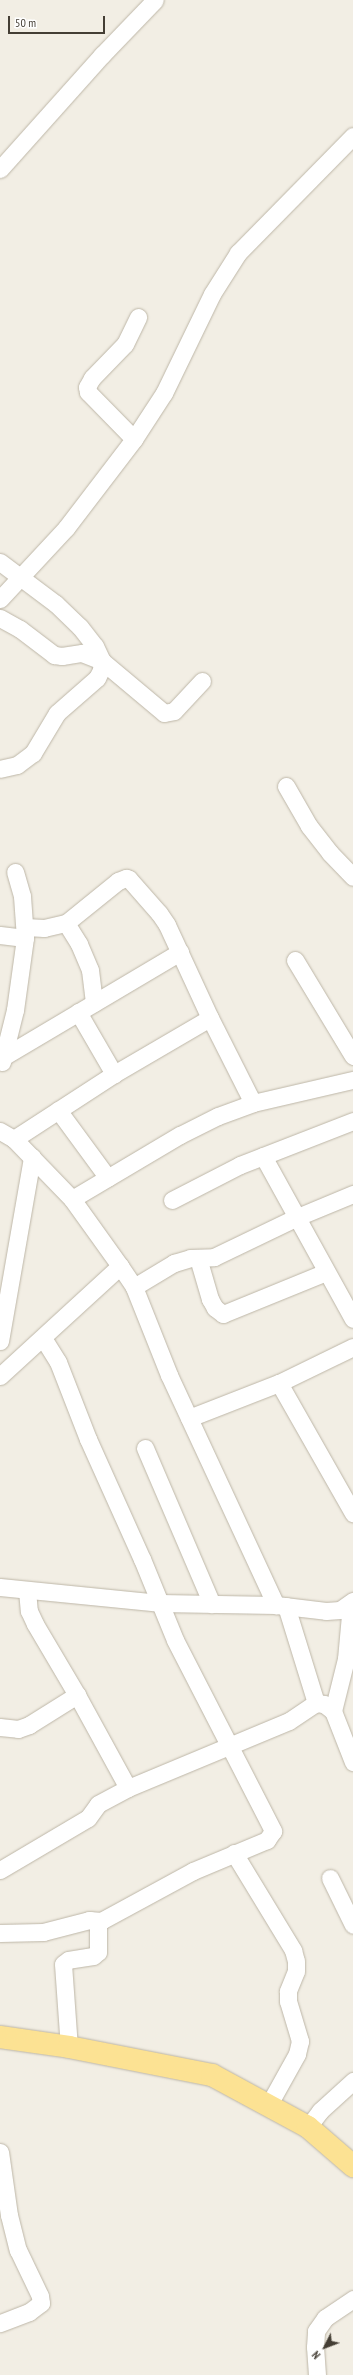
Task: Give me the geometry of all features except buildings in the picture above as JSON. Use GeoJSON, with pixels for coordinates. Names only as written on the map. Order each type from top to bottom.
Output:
{"type":"FeatureCollection","features":[{"type":"Feature","properties":{"kind":"main road"},"geometry":{"type":"LineString","coordinates":[[0,2037],[69,2047],[212,2075],[308,2127],[353,2166]]}},
{"type":"Feature","properties":{"kind":"street"},"geometry":{"type":"LineString","coordinates":[[0,169],[102,55],[155,0]]}},
{"type":"Feature","properties":{"kind":"street"},"geometry":{"type":"LineString","coordinates":[[0,599],[66,528],[134,439],[164,393],[212,294],[238,253],[353,136]]}},
{"type":"Feature","properties":{"kind":"street"},"geometry":{"type":"LineString","coordinates":[[134,439],[88,392],[87,387],[92,378],[125,344],[138,317]]}},
{"type":"Feature","properties":{"kind":"street"},"geometry":{"type":"LineString","coordinates":[[0,562],[21,576],[56,604],[80,626],[95,646],[102,661],[101,670],[97,678],[57,713],[33,753],[17,765],[0,769]]}},
{"type":"Feature","properties":{"kind":"street"},"geometry":{"type":"LineString","coordinates":[[0,618],[20,629],[54,655],[62,656],[82,653],[102,661],[164,713],[174,711],[202,681]]}},
{"type":"Feature","properties":{"kind":"street"},"geometry":{"type":"LineString","coordinates":[[286,786],[309,826],[330,853],[353,877]]}},
{"type":"Feature","properties":{"kind":"street"},"geometry":{"type":"LineString","coordinates":[[2,1062],[15,1010],[25,932],[22,896],[15,872]]}},
{"type":"Feature","properties":{"kind":"street"},"geometry":{"type":"LineString","coordinates":[[0,935],[25,932],[66,923],[118,881],[126,878],[159,913],[180,952],[210,1018],[253,1103]]}},
{"type":"Feature","properties":{"kind":"street"},"geometry":{"type":"LineString","coordinates":[[66,923],[79,944],[90,970],[94,1003]]}},
{"type":"Feature","properties":{"kind":"street"},"geometry":{"type":"LineString","coordinates":[[2,1062],[78,1012],[180,952]]}},
{"type":"Feature","properties":{"kind":"street"},"geometry":{"type":"LineString","coordinates":[[295,960],[353,1056]]}},
{"type":"Feature","properties":{"kind":"street"},"geometry":{"type":"LineString","coordinates":[[78,1012],[114,1074]]}},
{"type":"Feature","properties":{"kind":"street"},"geometry":{"type":"LineString","coordinates":[[210,1018],[114,1074],[58,1110],[7,1135],[32,1157],[72,1199],[134,1287],[169,1375],[281,1606],[316,1703]]}},
{"type":"Feature","properties":{"kind":"street"},"geometry":{"type":"LineString","coordinates":[[72,1199],[180,1135],[218,1116],[253,1103],[351,1086]]}},
{"type":"Feature","properties":{"kind":"street"},"geometry":{"type":"LineString","coordinates":[[58,1110],[108,1178]]}},
{"type":"Feature","properties":{"kind":"street"},"geometry":{"type":"LineString","coordinates":[[172,1200],[208,1181],[262,1156],[353,1121]]}},
{"type":"Feature","properties":{"kind":"street"},"geometry":{"type":"LineString","coordinates":[[262,1156],[295,1218],[353,1319]]}},
{"type":"Feature","properties":{"kind":"street"},"geometry":{"type":"LineString","coordinates":[[0,1341],[32,1157]]}},
{"type":"Feature","properties":{"kind":"street"},"geometry":{"type":"LineString","coordinates":[[134,1287],[174,1263],[190,1258],[214,1257],[295,1218],[353,1194]]}},
{"type":"Feature","properties":{"kind":"street"},"geometry":{"type":"LineString","coordinates":[[198,1258],[210,1299],[215,1308],[223,1314],[326,1272]]}},
{"type":"Feature","properties":{"kind":"street"},"geometry":{"type":"LineString","coordinates":[[0,1376],[44,1338],[120,1266]]}},
{"type":"Feature","properties":{"kind":"street"},"geometry":{"type":"LineString","coordinates":[[0,1933],[43,1932],[89,1920],[100,1921],[187,1874],[267,1840],[274,1831],[175,1640],[142,1559],[88,1439],[58,1362],[44,1338]]}},
{"type":"Feature","properties":{"kind":"street"},"geometry":{"type":"LineString","coordinates":[[189,1418],[279,1383],[353,1347]]}},
{"type":"Feature","properties":{"kind":"street"},"geometry":{"type":"LineString","coordinates":[[279,1383],[353,1513]]}},
{"type":"Feature","properties":{"kind":"street"},"geometry":{"type":"LineString","coordinates":[[145,1448],[212,1604]]}},
{"type":"Feature","properties":{"kind":"street"},"geometry":{"type":"LineString","coordinates":[[0,1587],[159,1603],[281,1606],[326,1611],[340,1610],[352,1603]]}},
{"type":"Feature","properties":{"kind":"street"},"geometry":{"type":"LineString","coordinates":[[27,1590],[29,1610],[35,1624],[77,1694],[128,1788]]}},
{"type":"Feature","properties":{"kind":"street"},"geometry":{"type":"LineString","coordinates":[[333,1711],[346,1659],[352,1603]]}},
{"type":"Feature","properties":{"kind":"street"},"geometry":{"type":"LineString","coordinates":[[0,1727],[18,1729],[29,1725],[77,1694]]}},
{"type":"Feature","properties":{"kind":"street"},"geometry":{"type":"LineString","coordinates":[[0,1870],[88,1818],[98,1804],[128,1788],[289,1721],[316,1703],[324,1704],[333,1711],[353,1762]]}},
{"type":"Feature","properties":{"kind":"street"},"geometry":{"type":"LineString","coordinates":[[234,1853],[293,1950],[296,1960],[296,1971],[288,1991],[288,2001],[300,2041],[298,2054],[268,2106]]}},
{"type":"Feature","properties":{"kind":"street"},"geometry":{"type":"LineString","coordinates":[[330,1878],[353,1924]]}},
{"type":"Feature","properties":{"kind":"street"},"geometry":{"type":"LineString","coordinates":[[69,2047],[63,1964],[68,1960],[93,1956],[98,1952],[97,1931],[100,1921]]}},
{"type":"Feature","properties":{"kind":"street"},"geometry":{"type":"LineString","coordinates":[[308,2127],[338,2093],[353,2081]]}},
{"type":"Feature","properties":{"kind":"street"},"geometry":{"type":"LineString","coordinates":[[0,2152],[9,2215],[18,2250],[40,2296],[41,2303],[30,2312],[0,2323]]}},
{"type":"Feature","properties":{"kind":"street"},"geometry":{"type":"LineString","coordinates":[[317,2375],[315,2347],[316,2331],[325,2318],[353,2299]]}}]}
